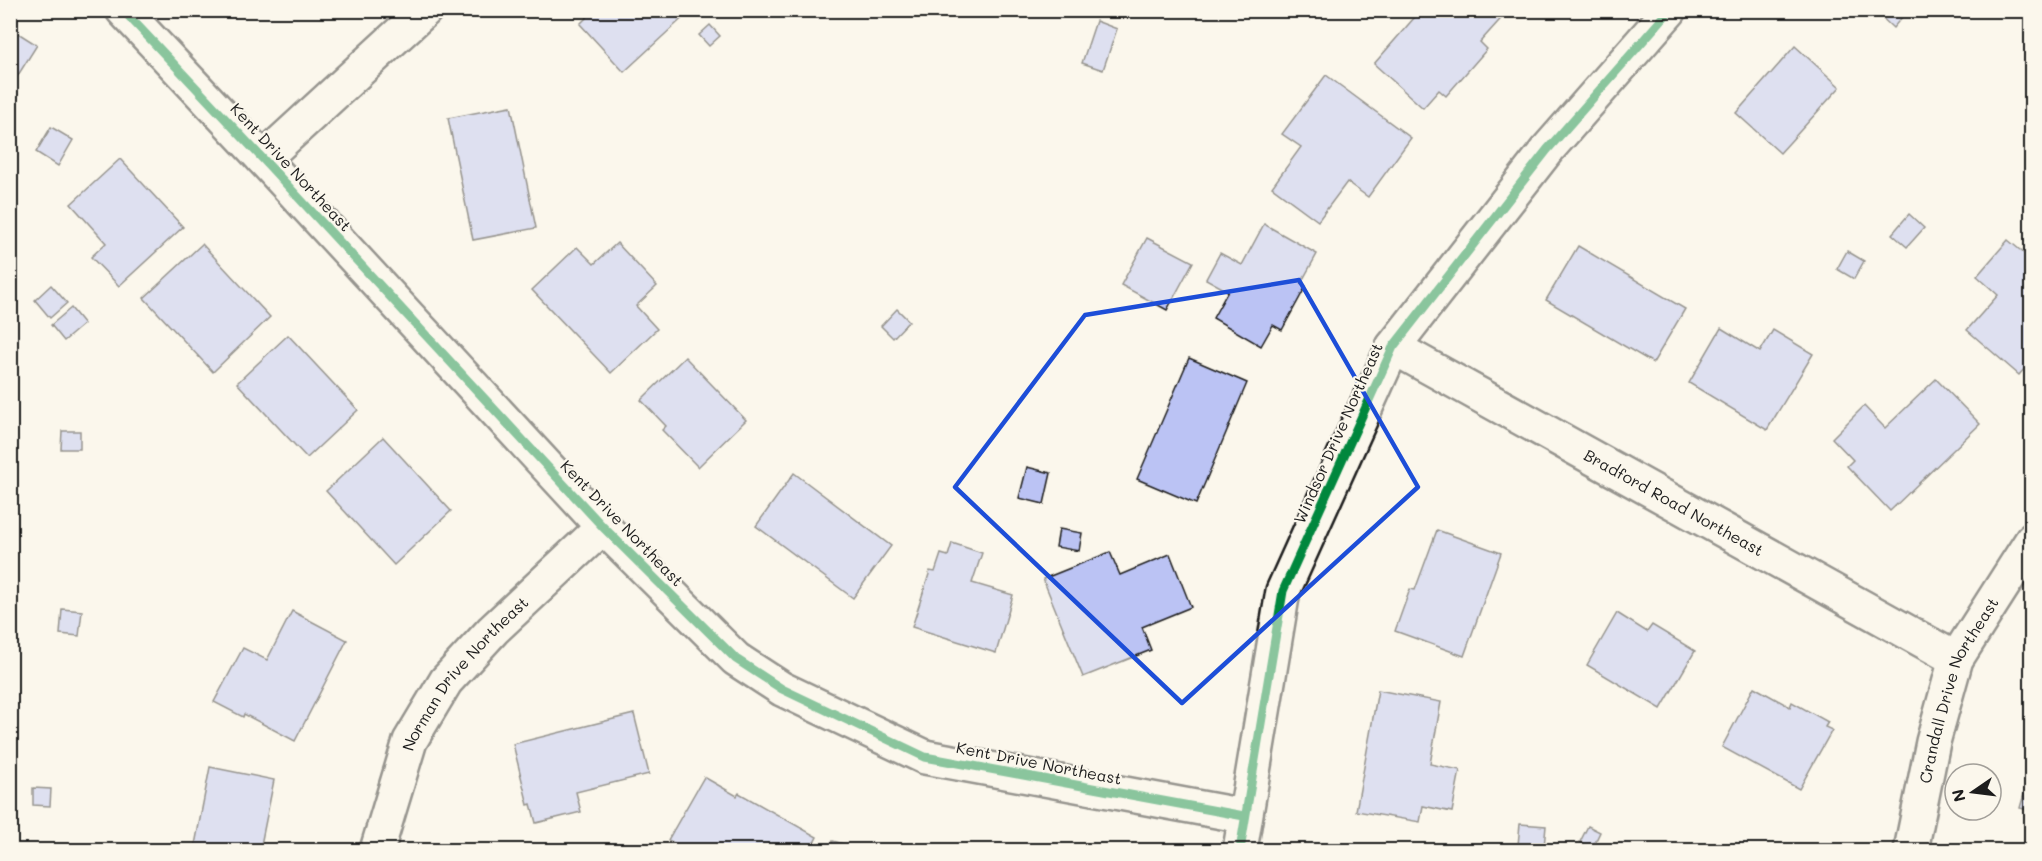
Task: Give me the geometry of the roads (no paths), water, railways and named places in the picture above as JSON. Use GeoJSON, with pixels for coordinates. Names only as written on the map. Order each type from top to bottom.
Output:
{"type":"FeatureCollection","features":[{"type":"Feature","properties":{"kind":"street","name":"Kent Drive Northeast"},"geometry":{"type":"LineString","coordinates":[[123,10],[603,527],[736,659],[782,689],[925,757],[1244,816]]}},
{"type":"Feature","properties":{"kind":"street"},"geometry":{"type":"LineString","coordinates":[[263,159],[425,10]]}},
{"type":"Feature","properties":{"kind":"street","name":"Windsor Drive Northeast"},"geometry":{"type":"LineString","coordinates":[[1239,850],[1283,591],[1393,347],[1547,150],[1670,10]]}},
{"type":"Feature","properties":{"kind":"street","name":"Bradford Road Northeast"},"geometry":{"type":"LineString","coordinates":[[1393,347],[1956,659]]}},
{"type":"Feature","properties":{"kind":"street","name":"Norman Drive Northeast"},"geometry":{"type":"LineString","coordinates":[[377,850],[410,741],[446,681],[493,630],[603,527]]}},
{"type":"Feature","properties":{"kind":"street","name":"Crandall Drive Northeast"},"geometry":{"type":"LineString","coordinates":[[1911,850],[1933,742],[1956,659],[2031,540]]}}]}
